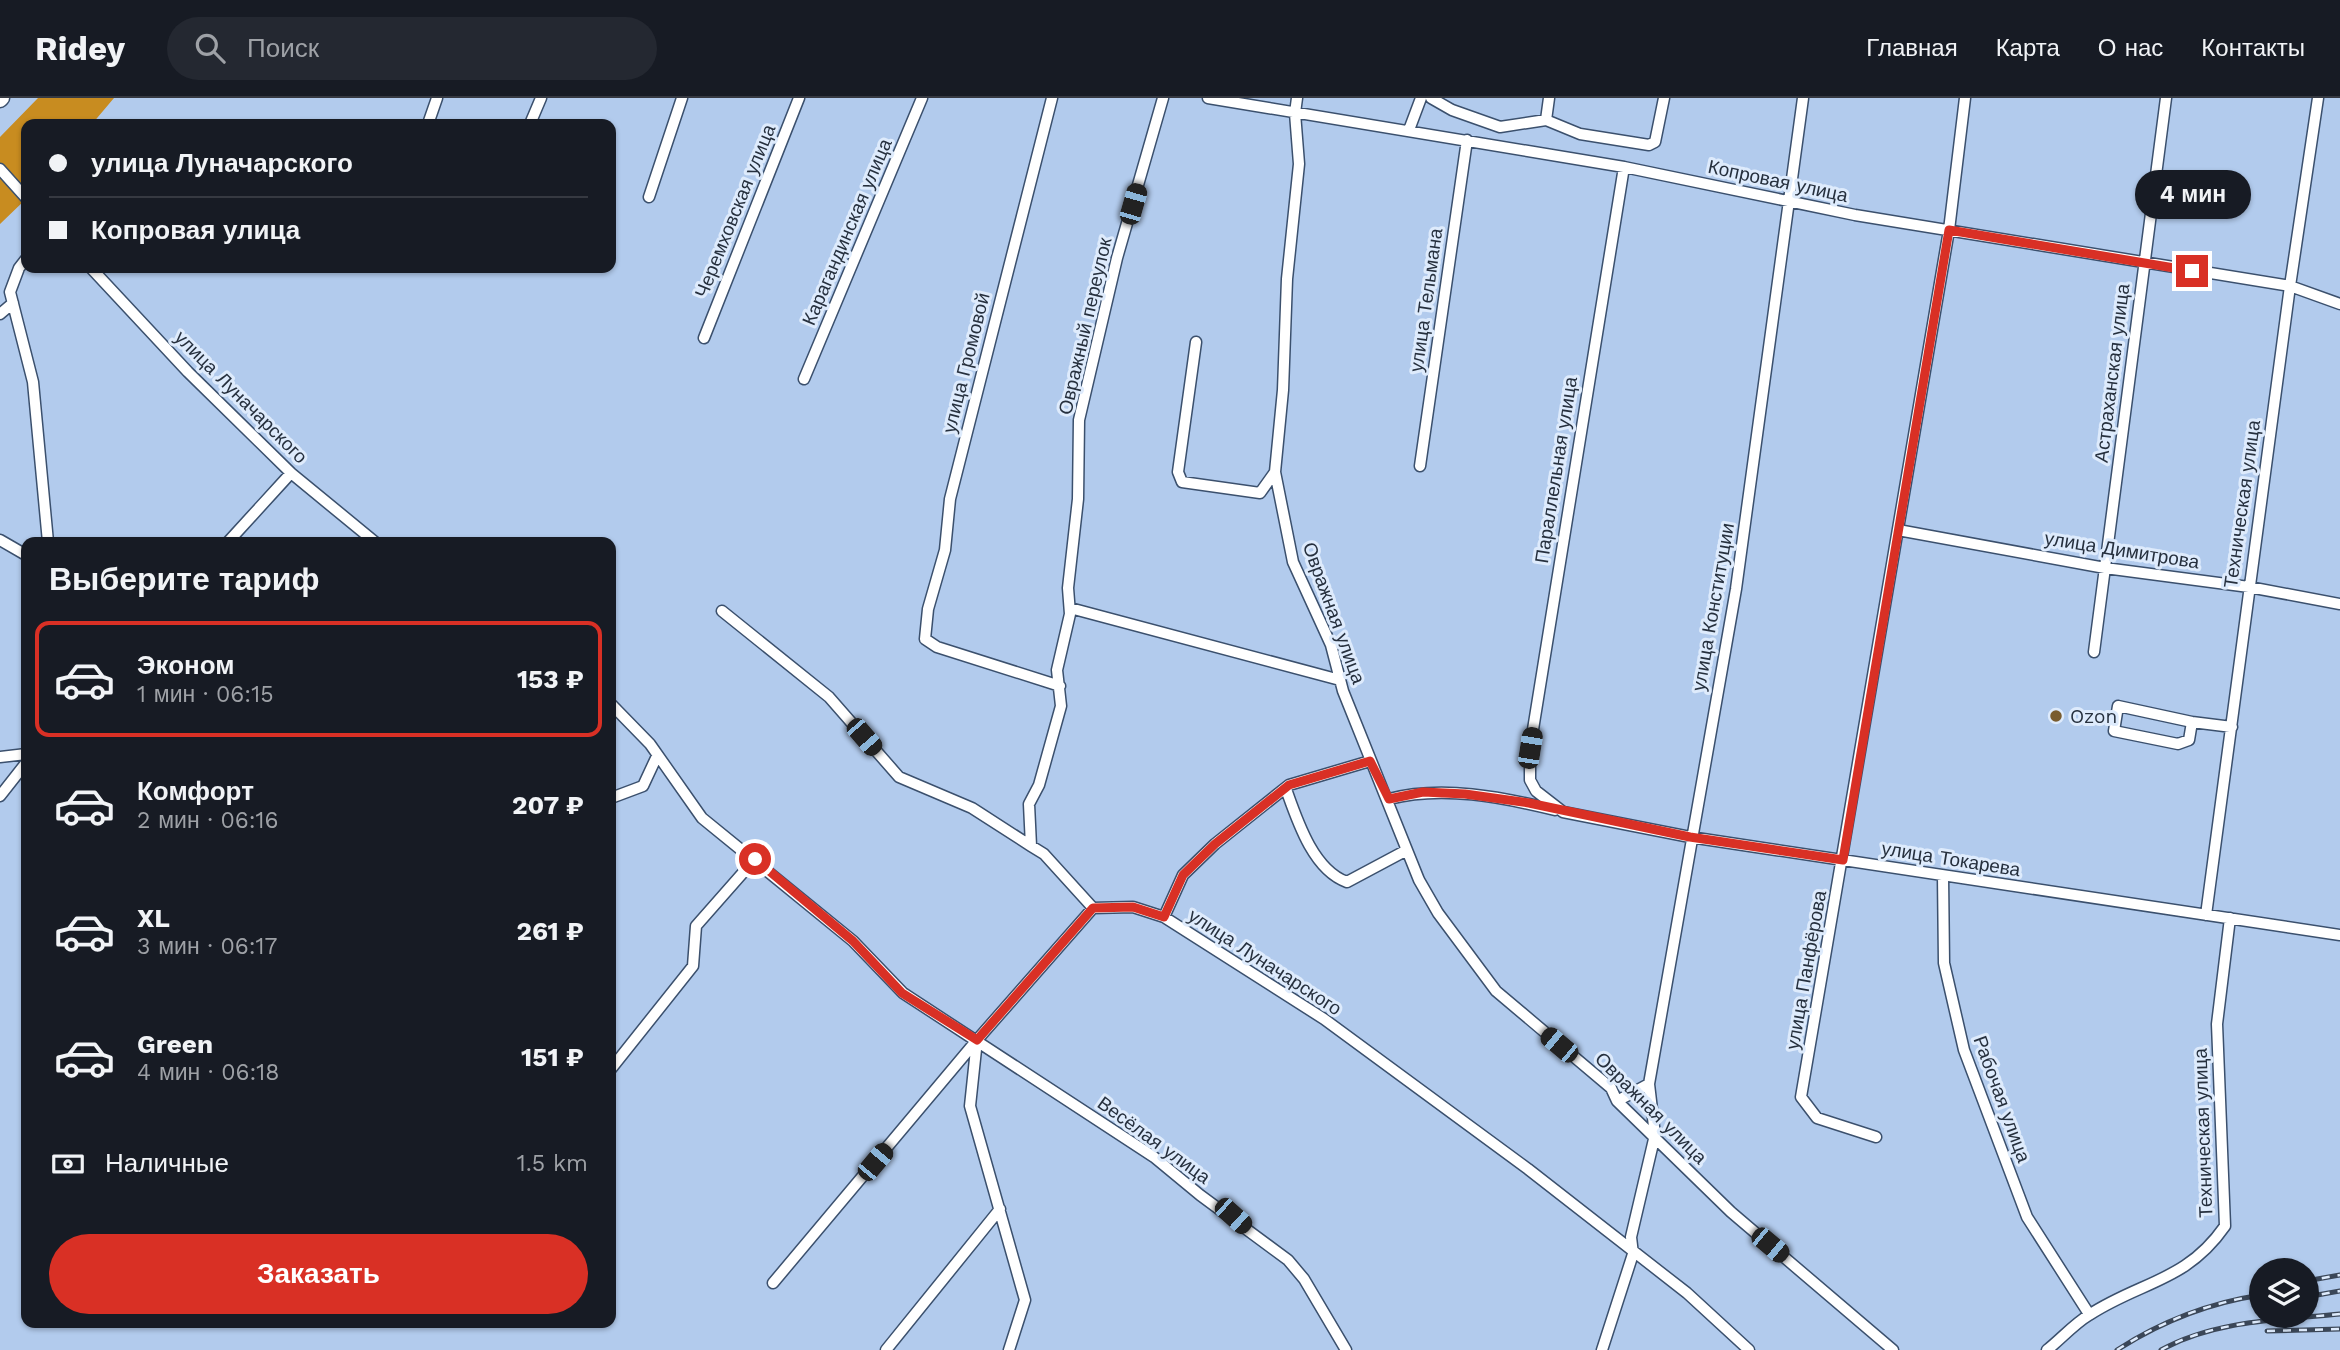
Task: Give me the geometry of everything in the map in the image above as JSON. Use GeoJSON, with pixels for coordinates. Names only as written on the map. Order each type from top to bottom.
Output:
{"type":"FeatureCollection","features":[{"type":"Feature","properties":{"kind":"street"},"geometry":{"type":"LineString","coordinates":[[430,119],[437,98]]}},
{"type":"Feature","properties":{"kind":"street"},"geometry":{"type":"LineString","coordinates":[[532,119],[541,98]]}},
{"type":"Feature","properties":{"kind":"street"},"geometry":{"type":"LineString","coordinates":[[649,197],[682,98]]}},
{"type":"Feature","properties":{"kind":"street","name":"Черемховская улица"},"geometry":{"type":"LineString","coordinates":[[704,338],[799,98]]}},
{"type":"Feature","properties":{"kind":"street","name":"Карагандинская улица"},"geometry":{"type":"LineString","coordinates":[[804,379],[922,98]]}},
{"type":"Feature","properties":{"kind":"street","name":"улица Громовой"},"geometry":{"type":"LineString","coordinates":[[1052,98],[950,499],[944,550],[928,609],[925,639],[937,647],[1060,686]]}},
{"type":"Feature","properties":{"kind":"street","name":"Овражный переулок"},"geometry":{"type":"LineString","coordinates":[[1031,846],[1029,804],[1039,785],[1061,706],[1057,670],[1070,611],[1068,588],[1078,499],[1079,419],[1117,258],[1163,98]]}},
{"type":"Feature","properties":{"kind":"street","name":"Копровая улица"},"geometry":{"type":"LineString","coordinates":[[1208,98],[1624,167],[1855,215],[2290,286],[2340,304]]}},
{"type":"Feature","properties":{"kind":"street"},"geometry":{"type":"LineString","coordinates":[[1295,113],[1297,98]]}},
{"type":"Feature","properties":{"kind":"street"},"geometry":{"type":"LineString","coordinates":[[1409,130],[1421,98]]}},
{"type":"Feature","properties":{"kind":"street"},"geometry":{"type":"LineString","coordinates":[[1431,98],[1452,110],[1500,127],[1546,120],[1580,134],[1649,145],[1655,142],[1664,98]]}},
{"type":"Feature","properties":{"kind":"street"},"geometry":{"type":"LineString","coordinates":[[1546,120],[1549,98]]}},
{"type":"Feature","properties":{"kind":"street","name":"улица Конституции"},"geometry":{"type":"LineString","coordinates":[[1655,1135],[1649,1084],[1690,837],[1736,589],[1803,98]]}},
{"type":"Feature","properties":{"kind":"street","name":"улица Панфёрова"},"geometry":{"type":"LineString","coordinates":[[1876,1137],[1817,1118],[1801,1097],[1949,230],[1965,98]]}},
{"type":"Feature","properties":{"kind":"street","name":"Астраханская улица"},"geometry":{"type":"LineString","coordinates":[[2094,652],[2166,98]]}},
{"type":"Feature","properties":{"kind":"street","name":"Техническая улица"},"geometry":{"type":"LineString","coordinates":[[2206,915],[2290,286],[2318,98]]}},
{"type":"Feature","properties":{"kind":"street","name":"Овражная улица"},"geometry":{"type":"LineString","coordinates":[[1295,113],[1299,163],[1287,279],[1283,390],[1275,472],[1293,562],[1310,605],[1331,645],[1340,680],[1370,761],[1389,799],[1419,880],[1438,913],[1473,963],[1496,990],[1611,1088],[1618,1101],[1731,1212],[1893,1350]]}},
{"type":"Feature","properties":{"kind":"street","name":"улица Тельмана"},"geometry":{"type":"LineString","coordinates":[[1420,466],[1467,140]]}},
{"type":"Feature","properties":{"kind":"street","name":"Параллельная улица"},"geometry":{"type":"LineString","coordinates":[[1530,780],[1530,748],[1560,549],[1624,167]]}},
{"type":"Feature","properties":{"kind":"street"},"geometry":{"type":"LineString","coordinates":[[0,169],[21,192]]}},
{"type":"Feature","properties":{"kind":"street"},"geometry":{"type":"LineString","coordinates":[[21,265],[12,286],[12,303],[33,382],[48,537]]}},
{"type":"Feature","properties":{"kind":"street","name":"улица Луначарского"},"geometry":{"type":"LineString","coordinates":[[96,273],[188,372],[291,472],[369,537]]}},
{"type":"Feature","properties":{"kind":"street"},"geometry":{"type":"LineString","coordinates":[[0,314],[12,303]]}},
{"type":"Feature","properties":{"kind":"street"},"geometry":{"type":"LineString","coordinates":[[1196,342],[1178,472],[1182,482],[1260,493],[1275,472]]}},
{"type":"Feature","properties":{"kind":"street"},"geometry":{"type":"LineString","coordinates":[[232,537],[291,472]]}},
{"type":"Feature","properties":{"kind":"street","name":"улица Димитрова"},"geometry":{"type":"LineString","coordinates":[[1898,530],[2105,568],[2249,587],[2340,604]]}},
{"type":"Feature","properties":{"kind":"street"},"geometry":{"type":"LineString","coordinates":[[0,540],[21,552]]}},
{"type":"Feature","properties":{"kind":"street"},"geometry":{"type":"LineString","coordinates":[[722,611],[829,697],[899,777],[972,808],[1044,854],[1093,908],[977,1040],[773,1283]]}},
{"type":"Feature","properties":{"kind":"street"},"geometry":{"type":"LineString","coordinates":[[1070,611],[1340,680]]}},
{"type":"Feature","properties":{"kind":"street"},"geometry":{"type":"LineString","coordinates":[[2192,722],[2189,740],[2178,744],[2114,731],[2118,706],[2192,722],[2232,727]]}},
{"type":"Feature","properties":{"kind":"street"},"geometry":{"type":"LineString","coordinates":[[616,709],[632,723],[702,818],[853,941],[902,993],[977,1040]]}},
{"type":"Feature","properties":{"kind":"street"},"geometry":{"type":"LineString","coordinates":[[616,796],[643,786],[657,755]]}},
{"type":"Feature","properties":{"kind":"street"},"geometry":{"type":"LineString","coordinates":[[1164,917],[1183,875],[1215,844],[1286,789],[1331,771],[1370,761]]}},
{"type":"Feature","properties":{"kind":"street"},"geometry":{"type":"LineString","coordinates":[[0,796],[21,769]]}},
{"type":"Feature","properties":{"kind":"street","name":"улица Токарева"},"geometry":{"type":"LineString","coordinates":[[1530,780],[1536,790],[1563,812],[1690,837],[2340,935]]}},
{"type":"Feature","properties":{"kind":"street"},"geometry":{"type":"LineString","coordinates":[[1286,789],[1301,831],[1333,877],[1347,882],[1408,850]]}},
{"type":"Feature","properties":{"kind":"street"},"geometry":{"type":"LineString","coordinates":[[1389,799],[1423,792],[1465,794],[1563,812]]}},
{"type":"Feature","properties":{"kind":"street"},"geometry":{"type":"LineString","coordinates":[[616,1063],[693,966],[696,926],[755,859]]}},
{"type":"Feature","properties":{"kind":"street","name":"Рабочая улица"},"geometry":{"type":"LineString","coordinates":[[1943,876],[1944,963],[1964,1050],[2027,1217],[2090,1314]]}},
{"type":"Feature","properties":{"kind":"street","name":"улица Луначарского"},"geometry":{"type":"LineString","coordinates":[[1093,908],[1133,907],[1164,917],[1324,1019],[1528,1169],[1633,1254],[1687,1293],[1749,1350]]}},
{"type":"Feature","properties":{"kind":"street","name":"Техническая улица"},"geometry":{"type":"LineString","coordinates":[[2090,1314],[2172,1276],[2210,1248],[2225,1226],[2217,1024],[2230,918]]}},
{"type":"Feature","properties":{"kind":"street"},"geometry":{"type":"LineString","coordinates":[[977,1040],[970,1106],[1025,1300],[1009,1350]]}},
{"type":"Feature","properties":{"kind":"street","name":"Весёлая улица"},"geometry":{"type":"LineString","coordinates":[[977,1040],[1154,1157],[1288,1260],[1304,1279],[1346,1350]]}},
{"type":"Feature","properties":{"kind":"street"},"geometry":{"type":"LineString","coordinates":[[1618,1101],[1649,1084]]}},
{"type":"Feature","properties":{"kind":"street"},"geometry":{"type":"LineString","coordinates":[[1602,1350],[1633,1254],[1630,1237],[1655,1135]]}},
{"type":"Feature","properties":{"kind":"street"},"geometry":{"type":"LineString","coordinates":[[886,1350],[1000,1209]]}},
{"type":"Feature","properties":{"kind":"street"},"geometry":{"type":"LineString","coordinates":[[2047,1350],[2090,1314]]}},
{"type":"Feature","properties":{"kind":"shaded area"},"geometry":{"type":"Polygon","coordinates":[[[38,98],[114,98],[96,119],[21,119],[21,204],[0,224],[0,137],[38,98]]]}},
{"type":"Feature","properties":{"kind":"railway"},"geometry":{"type":"LineString","coordinates":[[2319,1279],[2340,1275]]}},
{"type":"Feature","properties":{"kind":"railway"},"geometry":{"type":"LineString","coordinates":[[2319,1295],[2340,1291]]}},
{"type":"Feature","properties":{"kind":"railway"},"geometry":{"type":"LineString","coordinates":[[2117,1350],[2151,1330],[2186,1315],[2249,1297]]}},
{"type":"Feature","properties":{"kind":"railway"},"geometry":{"type":"LineString","coordinates":[[2161,1350],[2182,1340],[2226,1327],[2340,1314]]}},
{"type":"Feature","properties":{"kind":"railway"},"geometry":{"type":"LineString","coordinates":[[2267,1331],[2340,1329]]}},
{"type":"Feature","properties":{"kind":"place","name":"Ozon"},"geometry":{"type":"Point","coordinates":[2056,716]}},
{"type":"Feature","properties":{"kind":"route"},"geometry":{"type":"LineString","coordinates":[[755,859],[853,941],[902,993],[977,1040],[1093,908],[1133,907],[1164,917],[1183,875],[1215,844],[1289,785],[1370,761],[1389,799],[1423,792],[1465,794],[1529,803],[1690,837],[1843,860],[1949,230],[2192,271]]}}]}
